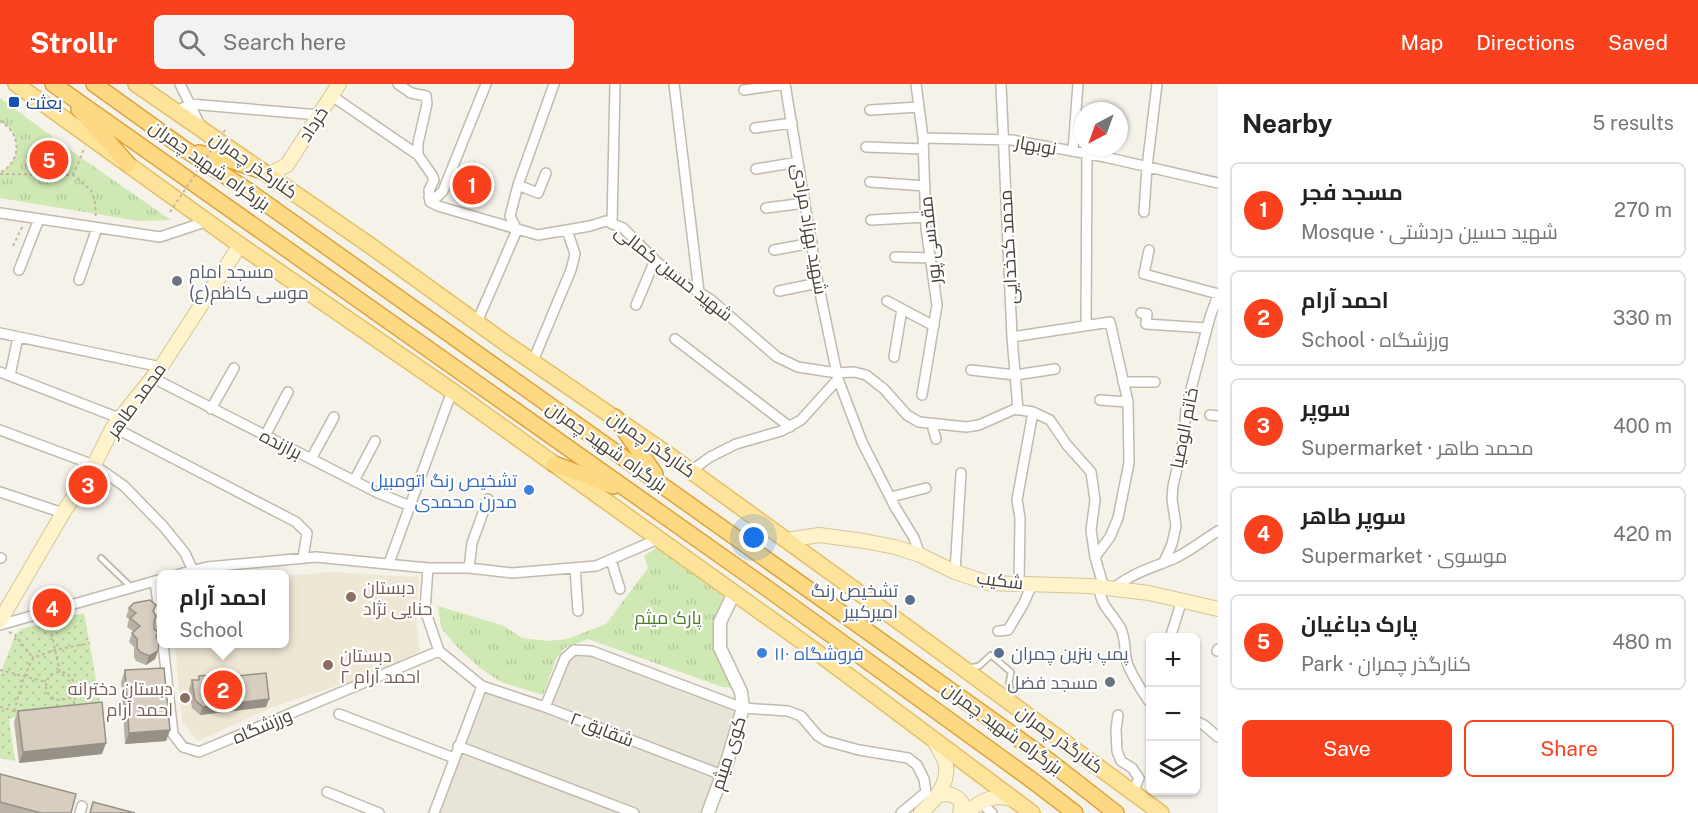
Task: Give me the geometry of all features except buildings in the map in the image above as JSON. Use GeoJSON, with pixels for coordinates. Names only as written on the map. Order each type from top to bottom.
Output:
{"type":"FeatureCollection","features":[{"type":"Feature","properties":{"kind":"highway","name":"بزرگراه شهید چمران"},"geometry":{"type":"LineString","coordinates":[[94,84],[662,484],[1044,757],[1116,813]]}},
{"type":"Feature","properties":{"kind":"highway"},"geometry":{"type":"LineString","coordinates":[[57,87],[128,164]]}},
{"type":"Feature","properties":{"kind":"highway","name":"بزرگراه شهید چمران"},"geometry":{"type":"LineString","coordinates":[[57,87],[632,493],[1020,771],[1074,813]]}},
{"type":"Feature","properties":{"kind":"highway"},"geometry":{"type":"LineString","coordinates":[[186,150],[230,160],[265,173]]}},
{"type":"Feature","properties":{"kind":"highway"},"geometry":{"type":"LineString","coordinates":[[615,417],[662,484]]}},
{"type":"Feature","properties":{"kind":"highway"},"geometry":{"type":"LineString","coordinates":[[554,464],[632,493]]}},
{"type":"Feature","properties":{"kind":"main road"},"geometry":{"type":"LineString","coordinates":[[16,84],[240,245],[452,391],[734,592],[1032,813]]}},
{"type":"Feature","properties":{"kind":"main road","name":"کنارگذر چمران"},"geometry":{"type":"LineString","coordinates":[[136,84],[691,471],[1161,813]]}},
{"type":"Feature","properties":{"kind":"main road","name":"خرداد"},"geometry":{"type":"LineString","coordinates":[[287,165],[335,90]]}},
{"type":"Feature","properties":{"kind":"main road"},"geometry":{"type":"LineString","coordinates":[[265,173],[287,165],[294,193]]}},
{"type":"Feature","properties":{"kind":"main road","name":"محمد طاهر"},"geometry":{"type":"LineString","coordinates":[[0,623],[63,513],[94,465],[116,423],[157,373],[240,245]]}},
{"type":"Feature","properties":{"kind":"main road","name":"شکیب"},"geometry":{"type":"LineString","coordinates":[[787,540],[819,535],[894,547],[920,555],[955,572],[988,583],[1105,588],[1149,593],[1218,609]]}},
{"type":"Feature","properties":{"kind":"main road"},"geometry":{"type":"LineString","coordinates":[[921,813],[931,794],[946,777],[945,762],[933,739]]}},
{"type":"Feature","properties":{"kind":"main road"},"geometry":{"type":"LineString","coordinates":[[931,794],[955,795],[962,803],[960,813]]}},
{"type":"Feature","properties":{"kind":"main road"},"geometry":{"type":"LineString","coordinates":[[966,813],[986,800],[1003,796],[1014,800]]}},
{"type":"Feature","properties":{"kind":"street"},"geometry":{"type":"LineString","coordinates":[[180,84],[201,129]]}},
{"type":"Feature","properties":{"kind":"street"},"geometry":{"type":"LineString","coordinates":[[398,84],[411,93],[426,96],[428,104],[418,143],[418,155]]}},
{"type":"Feature","properties":{"kind":"street"},"geometry":{"type":"LineString","coordinates":[[335,90],[418,155],[434,180],[429,190],[429,197],[437,197],[443,191],[486,84]]}},
{"type":"Feature","properties":{"kind":"street"},"geometry":{"type":"LineString","coordinates":[[477,322],[517,230],[510,216],[518,185],[554,84]]}},
{"type":"Feature","properties":{"kind":"street"},"geometry":{"type":"LineString","coordinates":[[612,224],[615,84]]}},
{"type":"Feature","properties":{"kind":"street"},"geometry":{"type":"LineString","coordinates":[[674,84],[699,292]]}},
{"type":"Feature","properties":{"kind":"street"},"geometry":{"type":"LineString","coordinates":[[744,90],[785,84]]}},
{"type":"Feature","properties":{"kind":"street","name":"شهید بهزاد مرادی"},"geometry":{"type":"LineString","coordinates":[[785,84],[818,283],[838,376],[862,442],[914,538],[920,555]]}},
{"type":"Feature","properties":{"kind":"street","name":"مقدسی پور"},"geometry":{"type":"LineString","coordinates":[[916,84],[923,138],[926,217],[937,305],[922,395]]}},
{"type":"Feature","properties":{"kind":"street","name":"محمد کدخدایی"},"geometry":{"type":"LineString","coordinates":[[1000,84],[1017,409]]}},
{"type":"Feature","properties":{"kind":"street"},"geometry":{"type":"LineString","coordinates":[[1073,151],[1078,84]]}},
{"type":"Feature","properties":{"kind":"street"},"geometry":{"type":"LineString","coordinates":[[1144,212],[1157,84]]}},
{"type":"Feature","properties":{"kind":"street"},"geometry":{"type":"LineString","coordinates":[[176,112],[190,104],[319,115]]}},
{"type":"Feature","properties":{"kind":"street"},"geometry":{"type":"LineString","coordinates":[[870,110],[919,107]]}},
{"type":"Feature","properties":{"kind":"street"},"geometry":{"type":"LineString","coordinates":[[755,128],[792,123]]}},
{"type":"Feature","properties":{"kind":"street","name":"نوبهار"},"geometry":{"type":"LineString","coordinates":[[923,138],[1012,140],[1073,151]]}},
{"type":"Feature","properties":{"kind":"street"},"geometry":{"type":"LineString","coordinates":[[866,147],[923,149]]}},
{"type":"Feature","properties":{"kind":"street"},"geometry":{"type":"LineString","coordinates":[[1086,325],[1088,156]]}},
{"type":"Feature","properties":{"kind":"street","name":"نوبهار"},"geometry":{"type":"LineString","coordinates":[[1097,156],[1218,183]]}},
{"type":"Feature","properties":{"kind":"street"},"geometry":{"type":"LineString","coordinates":[[756,169],[798,162]]}},
{"type":"Feature","properties":{"kind":"street"},"geometry":{"type":"LineString","coordinates":[[518,185],[538,194],[546,173]]}},
{"type":"Feature","properties":{"kind":"street"},"geometry":{"type":"LineString","coordinates":[[870,182],[925,186]]}},
{"type":"Feature","properties":{"kind":"street","name":"شهید حسین کمالی"},"geometry":{"type":"LineString","coordinates":[[429,197],[430,202],[438,207],[538,235],[606,221],[622,228],[674,276],[710,299],[777,357],[798,367],[838,376],[854,372],[866,375],[884,389],[907,415],[932,425]]}},
{"type":"Feature","properties":{"kind":"street"},"geometry":{"type":"LineString","coordinates":[[766,208],[805,203]]}},
{"type":"Feature","properties":{"kind":"street"},"geometry":{"type":"LineString","coordinates":[[0,213],[160,237],[208,221]]}},
{"type":"Feature","properties":{"kind":"street"},"geometry":{"type":"LineString","coordinates":[[871,220],[926,217]]}},
{"type":"Feature","properties":{"kind":"street"},"geometry":{"type":"LineString","coordinates":[[19,270],[39,219]]}},
{"type":"Feature","properties":{"kind":"street"},"geometry":{"type":"LineString","coordinates":[[79,280],[97,228]]}},
{"type":"Feature","properties":{"kind":"street"},"geometry":{"type":"LineString","coordinates":[[533,362],[576,254],[567,230]]}},
{"type":"Feature","properties":{"kind":"street"},"geometry":{"type":"LineString","coordinates":[[774,250],[812,243]]}},
{"type":"Feature","properties":{"kind":"street"},"geometry":{"type":"LineString","coordinates":[[1149,250],[1144,274],[1218,294]]}},
{"type":"Feature","properties":{"kind":"street"},"geometry":{"type":"LineString","coordinates":[[895,257],[931,258]]}},
{"type":"Feature","properties":{"kind":"street"},"geometry":{"type":"LineString","coordinates":[[636,305],[655,260]]}},
{"type":"Feature","properties":{"kind":"street"},"geometry":{"type":"LineString","coordinates":[[779,291],[818,283]]}},
{"type":"Feature","properties":{"kind":"street","name":"خاتم الوصیا"},"geometry":{"type":"LineString","coordinates":[[1164,562],[1172,544],[1176,526],[1172,493],[1184,438],[1186,408],[1218,294]]}},
{"type":"Feature","properties":{"kind":"street"},"geometry":{"type":"LineString","coordinates":[[887,301],[933,326]]}},
{"type":"Feature","properties":{"kind":"street"},"geometry":{"type":"LineString","coordinates":[[894,357],[902,309]]}},
{"type":"Feature","properties":{"kind":"street"},"geometry":{"type":"LineString","coordinates":[[1141,313],[1147,314],[1146,324],[1207,328]]}},
{"type":"Feature","properties":{"kind":"street"},"geometry":{"type":"LineString","coordinates":[[1012,337],[1110,322],[1128,402],[1129,463],[1118,518],[1110,537],[1095,557]]}},
{"type":"Feature","properties":{"kind":"street","name":"برازنده"},"geometry":{"type":"LineString","coordinates":[[0,333],[157,373],[212,409],[376,492],[410,506]]}},
{"type":"Feature","properties":{"kind":"street"},"geometry":{"type":"LineString","coordinates":[[10,375],[18,337]]}},
{"type":"Feature","properties":{"kind":"street"},"geometry":{"type":"LineString","coordinates":[[675,339],[789,426]]}},
{"type":"Feature","properties":{"kind":"street"},"geometry":{"type":"LineString","coordinates":[[212,409],[234,368]]}},
{"type":"Feature","properties":{"kind":"street"},"geometry":{"type":"LineString","coordinates":[[971,370],[1015,375],[1055,369]]}},
{"type":"Feature","properties":{"kind":"street"},"geometry":{"type":"LineString","coordinates":[[0,372],[116,423],[296,522],[307,533],[303,558]]}},
{"type":"Feature","properties":{"kind":"street"},"geometry":{"type":"LineString","coordinates":[[691,471],[710,457],[736,444],[781,431],[801,420],[838,376]]}},
{"type":"Feature","properties":{"kind":"street"},"geometry":{"type":"LineString","coordinates":[[1123,382],[1155,382]]}},
{"type":"Feature","properties":{"kind":"street"},"geometry":{"type":"LineString","coordinates":[[389,563],[452,391]]}},
{"type":"Feature","properties":{"kind":"street"},"geometry":{"type":"LineString","coordinates":[[264,436],[288,392]]}},
{"type":"Feature","properties":{"kind":"street"},"geometry":{"type":"LineString","coordinates":[[1100,400],[1128,402]]}},
{"type":"Feature","properties":{"kind":"street"},"geometry":{"type":"LineString","coordinates":[[936,439],[932,425],[966,427],[979,425],[1017,409],[1033,412],[1050,420],[1067,445],[1091,472],[1095,500],[1091,530],[1095,557],[1105,588]]}},
{"type":"Feature","properties":{"kind":"street"},"geometry":{"type":"LineString","coordinates":[[998,631],[1008,630],[1024,603],[1025,584],[1017,500],[1033,412]]}},
{"type":"Feature","properties":{"kind":"street"},"geometry":{"type":"LineString","coordinates":[[311,459],[334,417]]}},
{"type":"Feature","properties":{"kind":"street"},"geometry":{"type":"LineString","coordinates":[[0,430],[94,465],[124,486],[185,552],[193,570]]}},
{"type":"Feature","properties":{"kind":"street"},"geometry":{"type":"LineString","coordinates":[[354,481],[375,441]]}},
{"type":"Feature","properties":{"kind":"street"},"geometry":{"type":"LineString","coordinates":[[955,572],[961,473]]}},
{"type":"Feature","properties":{"kind":"street"},"geometry":{"type":"LineString","coordinates":[[891,497],[926,488]]}},
{"type":"Feature","properties":{"kind":"street"},"geometry":{"type":"LineString","coordinates":[[0,492],[63,513]]}},
{"type":"Feature","properties":{"kind":"street"},"geometry":{"type":"LineString","coordinates":[[470,568],[472,543],[488,499]]}},
{"type":"Feature","properties":{"kind":"street"},"geometry":{"type":"LineString","coordinates":[[1146,696],[1127,663],[1125,642],[1120,629],[1100,598],[1105,588],[1190,551],[1218,531]]}},
{"type":"Feature","properties":{"kind":"street"},"geometry":{"type":"LineString","coordinates":[[196,570],[207,567],[316,557],[428,568],[470,568],[512,573],[596,566],[658,538]]}},
{"type":"Feature","properties":{"kind":"street"},"geometry":{"type":"LineString","coordinates":[[611,560],[620,589]]}},
{"type":"Feature","properties":{"kind":"street"},"geometry":{"type":"LineString","coordinates":[[428,568],[425,610],[439,651],[482,686],[434,811],[445,813]]}},
{"type":"Feature","properties":{"kind":"street"},"geometry":{"type":"LineString","coordinates":[[575,568],[578,611]]}},
{"type":"Feature","properties":{"kind":"street"},"geometry":{"type":"LineString","coordinates":[[0,623],[157,580]]}},
{"type":"Feature","properties":{"kind":"street","name":"کوی میثم"},"geometry":{"type":"LineString","coordinates":[[708,813],[743,708],[741,692],[720,648],[720,622],[734,592]]}},
{"type":"Feature","properties":{"kind":"street"},"geometry":{"type":"LineString","coordinates":[[1172,633],[1182,600]]}},
{"type":"Feature","properties":{"kind":"street","name":"ورزشگاه"},"geometry":{"type":"LineString","coordinates":[[163,648],[173,734],[183,747],[199,752],[439,651]]}},
{"type":"Feature","properties":{"kind":"street"},"geometry":{"type":"LineString","coordinates":[[545,707],[565,658],[574,650],[592,651],[743,708],[788,711],[801,716],[818,736],[826,741],[859,750],[908,758],[917,765],[931,794],[901,813]]}},
{"type":"Feature","properties":{"kind":"street","name":"شقایق ۲"},"geometry":{"type":"LineString","coordinates":[[482,686],[545,707],[722,775]]}},
{"type":"Feature","properties":{"kind":"street"},"geometry":{"type":"LineString","coordinates":[[339,714],[454,758]]}},
{"type":"Feature","properties":{"kind":"street"},"geometry":{"type":"LineString","coordinates":[[1118,715],[1116,729],[1121,761],[1132,768],[1139,778],[1133,792]]}},
{"type":"Feature","properties":{"kind":"street"},"geometry":{"type":"LineString","coordinates":[[1200,723],[1218,737]]}},
{"type":"Feature","properties":{"kind":"street"},"geometry":{"type":"LineString","coordinates":[[458,746],[634,813]]}},
{"type":"Feature","properties":{"kind":"street"},"geometry":{"type":"LineString","coordinates":[[327,792],[379,813]]}},
{"type":"Feature","properties":{"kind":"street"},"geometry":{"type":"LineString","coordinates":[[981,803],[992,813]]}},
{"type":"Feature","properties":{"kind":"lane"},"geometry":{"type":"LineString","coordinates":[[100,558],[131,587]]}},
{"type":"Feature","properties":{"kind":"lane"},"geometry":{"type":"LineString","coordinates":[[964,669],[979,666],[991,655],[1011,672],[1009,683],[1011,695],[1019,709]]}},
{"type":"Feature","properties":{"kind":"path"},"geometry":{"type":"LineString","coordinates":[[0,121],[10,129],[17,146],[12,163],[0,174]]}},
{"type":"Feature","properties":{"kind":"path"},"geometry":{"type":"LineString","coordinates":[[170,212],[225,130]]}},
{"type":"Feature","properties":{"kind":"path"},"geometry":{"type":"LineString","coordinates":[[73,175],[80,157]]}},
{"type":"Feature","properties":{"kind":"path"},"geometry":{"type":"LineString","coordinates":[[0,174],[73,175],[91,190],[95,202],[95,214]]}},
{"type":"Feature","properties":{"kind":"path"},"geometry":{"type":"LineString","coordinates":[[13,246],[26,217]]}},
{"type":"Feature","properties":{"kind":"path"},"geometry":{"type":"LineString","coordinates":[[49,622],[60,672]]}},
{"type":"Feature","properties":{"kind":"path"},"geometry":{"type":"LineString","coordinates":[[15,635],[33,658]]}},
{"type":"Feature","properties":{"kind":"path"},"geometry":{"type":"LineString","coordinates":[[14,711],[24,677],[33,658],[55,650],[90,643]]}},
{"type":"Feature","properties":{"kind":"path"},"geometry":{"type":"LineString","coordinates":[[0,670],[46,682]]}},
{"type":"Feature","properties":{"kind":"path"},"geometry":{"type":"LineString","coordinates":[[60,672],[69,675],[74,684],[69,697],[61,700],[52,698],[47,691],[46,682],[51,674],[60,672]]}},
{"type":"Feature","properties":{"kind":"path"},"geometry":{"type":"LineString","coordinates":[[69,697],[81,710]]}},
{"type":"Feature","properties":{"kind":"path"},"geometry":{"type":"LineString","coordinates":[[0,707],[22,716]]}},
{"type":"Feature","properties":{"kind":"shaded area"},"geometry":{"type":"Polygon","coordinates":[[[331,572],[419,577],[416,617],[420,652],[364,677],[270,708],[198,741],[182,722],[175,648],[289,648],[289,576],[331,572]]]}},
{"type":"Feature","properties":{"kind":"shaded area"},"geometry":{"type":"Polygon","coordinates":[[[575,654],[591,654],[740,709],[703,813],[439,813],[483,689],[547,712],[567,660],[575,654]]]}},
{"type":"Feature","properties":{"kind":"green space"},"geometry":{"type":"Polygon","coordinates":[[[0,98],[171,220],[139,221],[0,198],[0,173],[12,162],[16,147],[12,132],[0,121],[0,98]]]}},
{"type":"Feature","properties":{"kind":"green space","name":"پارک میثم"},"geometry":{"type":"Polygon","coordinates":[[[659,546],[725,594],[715,617],[713,629],[715,647],[721,664],[734,688],[722,687],[588,639],[565,648],[556,659],[543,695],[501,682],[480,668],[457,647],[441,628],[438,606],[504,626],[522,638],[548,641],[567,639],[606,624],[648,568],[644,556],[659,546]]]}},
{"type":"Feature","properties":{"kind":"green space"},"geometry":{"type":"Polygon","coordinates":[[[84,613],[101,708],[9,719],[15,761],[0,758],[0,675],[15,635],[21,629],[84,613]]]}},
{"type":"Feature","properties":{"kind":"place","name":"بعثت"},"geometry":{"type":"Point","coordinates":[14,102]}},
{"type":"Feature","properties":{"kind":"place","name":"پارک دباغیان"},"geometry":{"type":"Point","coordinates":[49,160]}},
{"type":"Feature","properties":{"kind":"place","name":"مسجد فجر"},"geometry":{"type":"Point","coordinates":[472,185]}},
{"type":"Feature","properties":{"kind":"place","name":"مسجد امام موسی کاظم(ع)"},"geometry":{"type":"Point","coordinates":[177,281]}},
{"type":"Feature","properties":{"kind":"place","name":"سوپر"},"geometry":{"type":"Point","coordinates":[88,485]}},
{"type":"Feature","properties":{"kind":"place","name":"تشخیص رنگ اتومبیل مدرن محمدی"},"geometry":{"type":"Point","coordinates":[529,490]}},
{"type":"Feature","properties":{"kind":"place","name":"دبستان حنایی نژاد"},"geometry":{"type":"Point","coordinates":[351,597]}},
{"type":"Feature","properties":{"kind":"place","name":"تشخیص رنگ امیرکبیر"},"geometry":{"type":"Point","coordinates":[910,600]}},
{"type":"Feature","properties":{"kind":"place","name":"سوپر طاهر"},"geometry":{"type":"Point","coordinates":[52,608]}},
{"type":"Feature","properties":{"kind":"place","name":"فروشگاه ۱۱۰"},"geometry":{"type":"Point","coordinates":[762,653]}},
{"type":"Feature","properties":{"kind":"place","name":"پمپ بنزین چمران"},"geometry":{"type":"Point","coordinates":[999,653]}},
{"type":"Feature","properties":{"kind":"place","name":"دبستان احمد آرام ۲"},"geometry":{"type":"Point","coordinates":[328,665]}},
{"type":"Feature","properties":{"kind":"place","name":"مسجد فضل"},"geometry":{"type":"Point","coordinates":[1110,682]}},
{"type":"Feature","properties":{"kind":"place","name":"احمد آرام"},"geometry":{"type":"Point","coordinates":[223,690]}},
{"type":"Feature","properties":{"kind":"place","name":"دبستان دخترانه احمد آرام"},"geometry":{"type":"Point","coordinates":[185,698]}}]}
